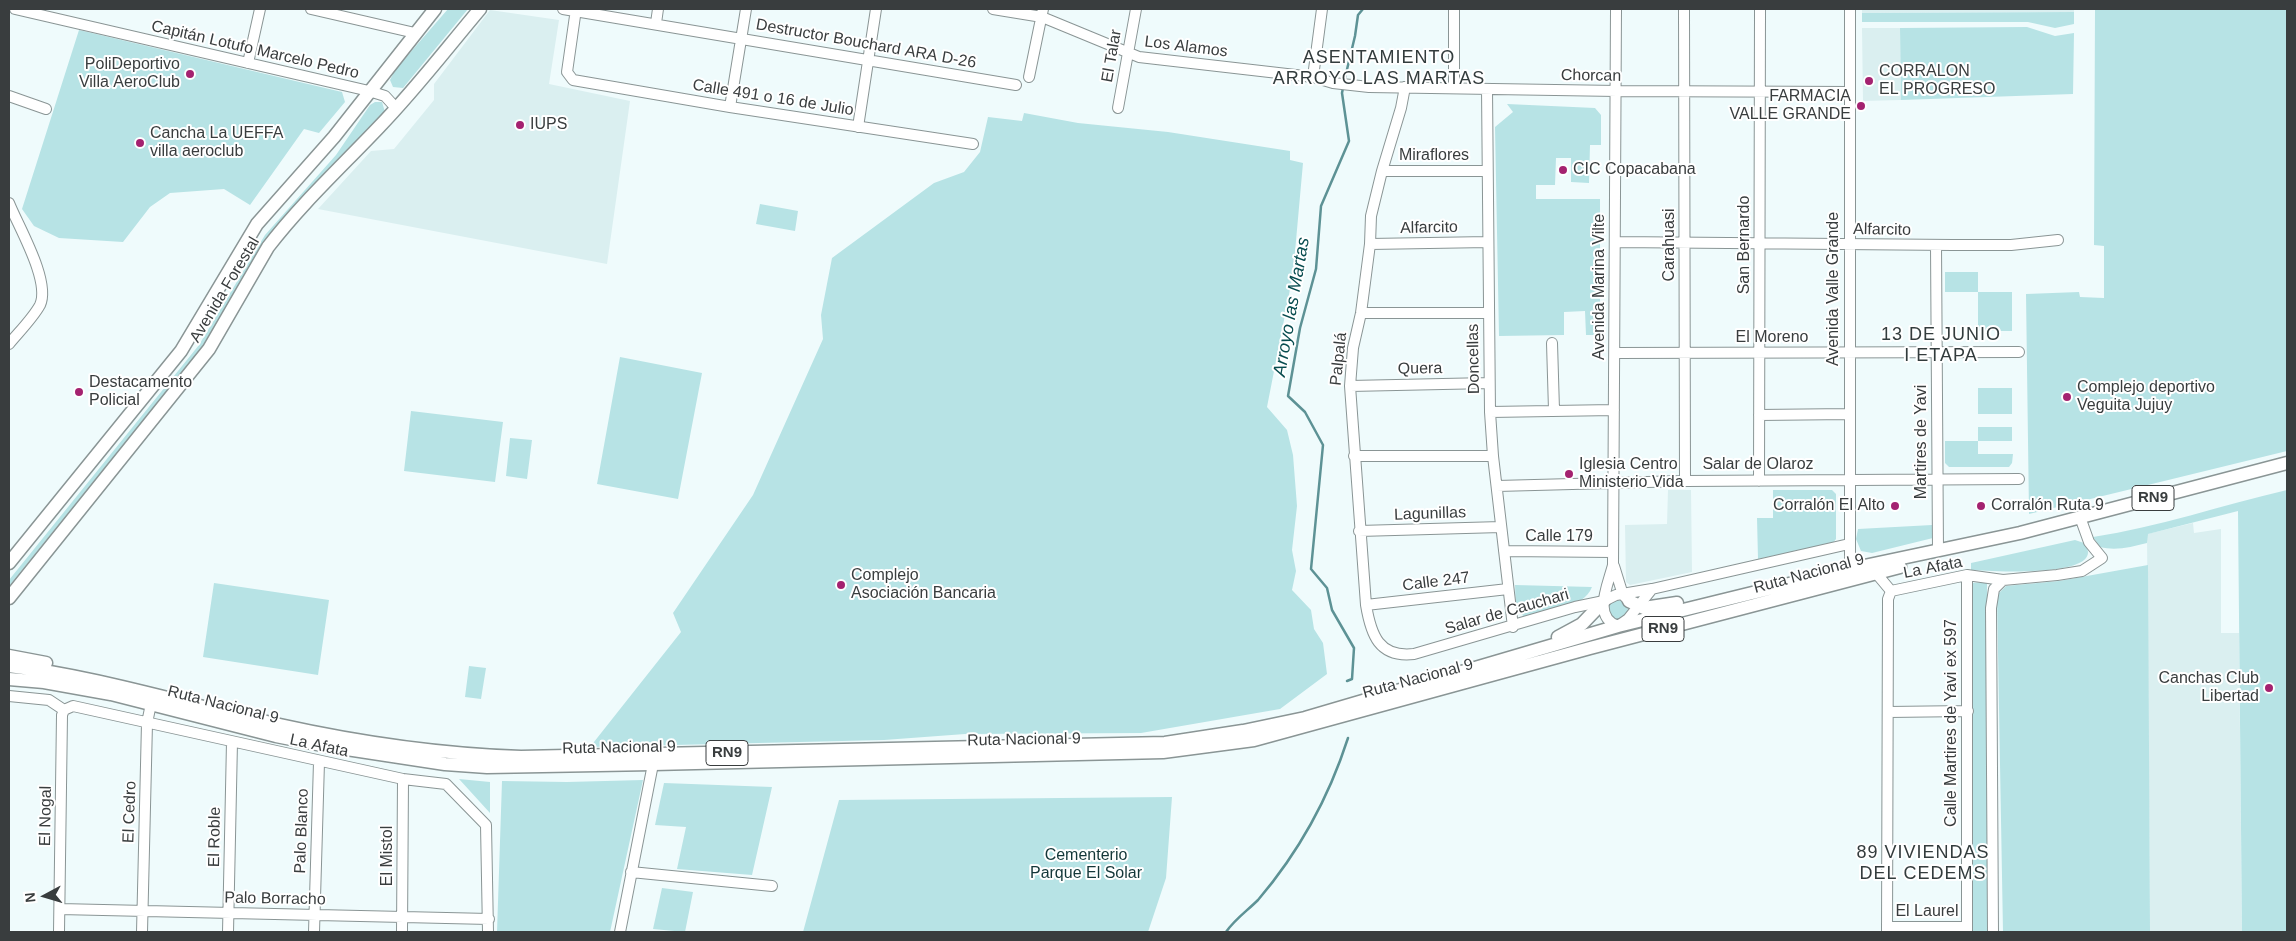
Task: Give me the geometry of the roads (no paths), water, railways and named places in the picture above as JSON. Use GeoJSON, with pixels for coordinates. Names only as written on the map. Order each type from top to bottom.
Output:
{"type":"FeatureCollection","features":[{"type":"Feature","properties":{"kind":"main road","name":"Avenida Forestal"},"geometry":{"type":"LineString","coordinates":[[9,563],[181,351],[257,224],[334,137],[435,9]]}},
{"type":"Feature","properties":{"kind":"main road","name":"Avenida Forestal"},"geometry":{"type":"LineString","coordinates":[[9,598],[209,349],[268,247],[279,233],[334,171],[396,108],[480,9]]}},
{"type":"Feature","properties":{"kind":"main road","name":"Ruta Nacional 9"},"geometry":{"type":"LineString","coordinates":[[9,666],[38,670],[152,698],[363,742],[461,754],[530,757],[1138,744],[1192,740],[1304,718],[1618,626],[1850,570],[2020,533],[2287,463]]}},
{"type":"Feature","properties":{"kind":"main road","name":"Ruta Nacional 9"},"geometry":{"type":"LineString","coordinates":[[9,679],[152,698],[276,736],[414,760],[487,767],[1132,754],[1186,751],[1254,740],[1645,634],[1985,546],[2020,533]]}},
{"type":"Feature","properties":{"kind":"main road"},"geometry":{"type":"LineString","coordinates":[[1630,604],[1644,608],[1657,607],[1739,590],[1760,591]]}},
{"type":"Feature","properties":{"kind":"main road"},"geometry":{"type":"LineString","coordinates":[[1518,654],[1582,624],[1604,601]]}},
{"type":"Feature","properties":{"kind":"main road"},"geometry":{"type":"LineString","coordinates":[[1501,673],[1515,665],[1597,639],[1618,626],[1645,634]]}},
{"type":"Feature","properties":{"kind":"main road"},"geometry":{"type":"LineString","coordinates":[[9,656],[133,682],[147,688],[152,698]]}},
{"type":"Feature","properties":{"kind":"street","name":"Capitán Lotufo Marcelo Pedro"},"geometry":{"type":"LineString","coordinates":[[15,9],[369,91],[385,96],[396,108]]}},
{"type":"Feature","properties":{"kind":"street"},"geometry":{"type":"LineString","coordinates":[[248,62],[260,9]]}},
{"type":"Feature","properties":{"kind":"street"},"geometry":{"type":"LineString","coordinates":[[311,9],[415,33]]}},
{"type":"Feature","properties":{"kind":"street","name":"Destructor Bouchard ARA D-26"},"geometry":{"type":"LineString","coordinates":[[563,9],[656,23],[1016,85]]}},
{"type":"Feature","properties":{"kind":"street"},"geometry":{"type":"LineString","coordinates":[[656,23],[658,9]]}},
{"type":"Feature","properties":{"kind":"street"},"geometry":{"type":"LineString","coordinates":[[730,107],[746,9]]}},
{"type":"Feature","properties":{"kind":"street"},"geometry":{"type":"LineString","coordinates":[[858,127],[876,9]]}},
{"type":"Feature","properties":{"kind":"street","name":"Los Alamos"},"geometry":{"type":"LineString","coordinates":[[993,9],[1043,13],[1140,58],[1313,77],[1333,83]]}},
{"type":"Feature","properties":{"kind":"street","name":"El Talar"},"geometry":{"type":"LineString","coordinates":[[1118,108],[1136,9]]}},
{"type":"Feature","properties":{"kind":"street"},"geometry":{"type":"LineString","coordinates":[[1313,77],[1322,9]]}},
{"type":"Feature","properties":{"kind":"street"},"geometry":{"type":"LineString","coordinates":[[1454,9],[1454,88]]}},
{"type":"Feature","properties":{"kind":"street","name":"Avenida Marina Vilte"},"geometry":{"type":"LineString","coordinates":[[1616,9],[1614,552],[1613,565],[1604,601],[1604,617],[1609,623],[1618,626]]}},
{"type":"Feature","properties":{"kind":"street","name":"Carahuasi"},"geometry":{"type":"LineString","coordinates":[[1684,9],[1685,480]]}},
{"type":"Feature","properties":{"kind":"street","name":"San Bernardo"},"geometry":{"type":"LineString","coordinates":[[1759,481],[1760,9]]}},
{"type":"Feature","properties":{"kind":"street","name":"Avenida Valle Grande"},"geometry":{"type":"LineString","coordinates":[[1850,9],[1848,544],[1850,570]]}},
{"type":"Feature","properties":{"kind":"street","name":"Calle 491 o 16 de Julio"},"geometry":{"type":"LineString","coordinates":[[576,10],[567,72],[573,80],[730,107],[973,144]]}},
{"type":"Feature","properties":{"kind":"street"},"geometry":{"type":"LineString","coordinates":[[1029,77],[1043,13]]}},
{"type":"Feature","properties":{"kind":"street","name":"Chorcan"},"geometry":{"type":"LineString","coordinates":[[1333,83],[1369,87],[1850,92]]}},
{"type":"Feature","properties":{"kind":"street","name":"Palpalá"},"geometry":{"type":"LineString","coordinates":[[1376,639],[1368,620],[1366,605],[1359,531],[1350,386],[1353,348],[1361,313],[1370,244],[1371,216],[1401,108],[1405,86]]}},
{"type":"Feature","properties":{"kind":"street","name":"Doncellas"},"geometry":{"type":"LineString","coordinates":[[1487,89],[1490,412],[1493,456],[1513,627]]}},
{"type":"Feature","properties":{"kind":"street"},"geometry":{"type":"LineString","coordinates":[[9,96],[46,109]]}},
{"type":"Feature","properties":{"kind":"street","name":"Miraflores"},"geometry":{"type":"LineString","coordinates":[[1382,171],[1487,171]]}},
{"type":"Feature","properties":{"kind":"street"},"geometry":{"type":"LineString","coordinates":[[9,344],[40,304],[41,283],[35,260],[10,212]]}},
{"type":"Feature","properties":{"kind":"street","name":"Alfarcito"},"geometry":{"type":"LineString","coordinates":[[1616,242],[2011,245],[2058,240]]}},
{"type":"Feature","properties":{"kind":"street","name":"Alfarcito"},"geometry":{"type":"LineString","coordinates":[[1370,244],[1488,242]]}},
{"type":"Feature","properties":{"kind":"street","name":"Martires de Yavi"},"geometry":{"type":"LineString","coordinates":[[1936,245],[1938,550]]}},
{"type":"Feature","properties":{"kind":"street"},"geometry":{"type":"LineString","coordinates":[[1361,313],[1488,313]]}},
{"type":"Feature","properties":{"kind":"street"},"geometry":{"type":"LineString","coordinates":[[1552,343],[1554,410]]}},
{"type":"Feature","properties":{"kind":"street","name":"El Moreno"},"geometry":{"type":"LineString","coordinates":[[1615,353],[2019,352]]}},
{"type":"Feature","properties":{"kind":"street","name":"Quera"},"geometry":{"type":"LineString","coordinates":[[1350,386],[1490,383]]}},
{"type":"Feature","properties":{"kind":"street"},"geometry":{"type":"LineString","coordinates":[[1490,412],[1614,410]]}},
{"type":"Feature","properties":{"kind":"street"},"geometry":{"type":"LineString","coordinates":[[1759,415],[1849,414]]}},
{"type":"Feature","properties":{"kind":"street"},"geometry":{"type":"LineString","coordinates":[[1354,456],[1493,456]]}},
{"type":"Feature","properties":{"kind":"street","name":"Salar de Olaroz"},"geometry":{"type":"LineString","coordinates":[[1497,486],[1685,480],[2019,479]]}},
{"type":"Feature","properties":{"kind":"street","name":"La Afata"},"geometry":{"type":"LineString","coordinates":[[1876,573],[1891,591],[1967,575],[2003,580],[2082,571],[2102,558],[2089,542],[2080,516]]}},
{"type":"Feature","properties":{"kind":"street","name":"Lagunillas"},"geometry":{"type":"LineString","coordinates":[[1359,531],[1501,527]]}},
{"type":"Feature","properties":{"kind":"street","name":"Salar de Cauchari"},"geometry":{"type":"LineString","coordinates":[[1376,639],[1384,649],[1402,656],[1414,654],[1513,627],[1575,607],[1604,601],[1610,596],[1630,604],[1652,589],[1848,544]]}},
{"type":"Feature","properties":{"kind":"street","name":"Calle 179"},"geometry":{"type":"LineString","coordinates":[[1504,552],[1614,552]]}},
{"type":"Feature","properties":{"kind":"street","name":"Avenida Marina Vilte"},"geometry":{"type":"LineString","coordinates":[[1613,565],[1630,604]]}},
{"type":"Feature","properties":{"kind":"street","name":"Calle Martires de Yavi ex 597"},"geometry":{"type":"LineString","coordinates":[[1967,575],[1967,930]]}},
{"type":"Feature","properties":{"kind":"street"},"geometry":{"type":"LineString","coordinates":[[1993,932],[1991,608],[1994,589],[2003,580]]}},
{"type":"Feature","properties":{"kind":"street","name":"Calle 247"},"geometry":{"type":"LineString","coordinates":[[1366,605],[1508,589]]}},
{"type":"Feature","properties":{"kind":"street"},"geometry":{"type":"LineString","coordinates":[[1618,626],[1625,622],[1630,604],[1652,589]]}},
{"type":"Feature","properties":{"kind":"street"},"geometry":{"type":"LineString","coordinates":[[1887,930],[1888,599],[1891,591]]}},
{"type":"Feature","properties":{"kind":"street","name":"La Afata"},"geometry":{"type":"LineString","coordinates":[[9,696],[48,700],[69,708],[403,780],[446,784],[486,825],[489,920]]}},
{"type":"Feature","properties":{"kind":"street","name":"El Cedro"},"geometry":{"type":"LineString","coordinates":[[142,932],[147,724],[152,698]]}},
{"type":"Feature","properties":{"kind":"street","name":"El Nogal"},"geometry":{"type":"LineString","coordinates":[[59,932],[69,708]]}},
{"type":"Feature","properties":{"kind":"street"},"geometry":{"type":"LineString","coordinates":[[1888,712],[1968,711]]}},
{"type":"Feature","properties":{"kind":"street","name":"El Roble"},"geometry":{"type":"LineString","coordinates":[[228,932],[232,742]]}},
{"type":"Feature","properties":{"kind":"street","name":"Palo Blanco"},"geometry":{"type":"LineString","coordinates":[[314,932],[319,762]]}},
{"type":"Feature","properties":{"kind":"street"},"geometry":{"type":"LineString","coordinates":[[620,932],[653,764]]}},
{"type":"Feature","properties":{"kind":"street","name":"El Mistol"},"geometry":{"type":"LineString","coordinates":[[402,932],[403,780]]}},
{"type":"Feature","properties":{"kind":"street"},"geometry":{"type":"LineString","coordinates":[[631,872],[772,886]]}},
{"type":"Feature","properties":{"kind":"street","name":"Palo Borracho"},"geometry":{"type":"LineString","coordinates":[[60,910],[489,920]]}},
{"type":"Feature","properties":{"kind":"street"},"geometry":{"type":"LineString","coordinates":[[488,932],[489,920]]}},
{"type":"Feature","properties":{"kind":"street","name":"El Laurel"},"geometry":{"type":"LineString","coordinates":[[1887,930],[1967,930]]}},
{"type":"Feature","properties":{"kind":"waterway","name":"Arroyo las Martas"},"geometry":{"type":"LineString","coordinates":[[1344,82],[1358,15],[1363,9]]}},
{"type":"Feature","properties":{"kind":"waterway","name":"Arroyo las Martas"},"geometry":{"type":"LineString","coordinates":[[1343,88],[1342,93],[1349,141],[1321,206],[1316,269],[1300,328],[1288,396],[1305,412],[1323,445],[1311,569],[1327,588],[1332,610],[1354,648],[1352,679],[1347,681]]}},
{"type":"Feature","properties":{"kind":"waterway","name":"Arroyo las Martas"},"geometry":{"type":"LineString","coordinates":[[1226,932],[1258,900],[1287,863],[1322,803],[1348,738]]}},
{"type":"Feature","properties":{"kind":"place","name":"PoliDeportivo Villa AeroClub"},"geometry":{"type":"Point","coordinates":[190,74]}},
{"type":"Feature","properties":{"kind":"place","name":"CORRALON EL PROGRESO"},"geometry":{"type":"Point","coordinates":[1869,81]}},
{"type":"Feature","properties":{"kind":"place","name":"FARMACIA VALLE GRANDE"},"geometry":{"type":"Point","coordinates":[1861,106]}},
{"type":"Feature","properties":{"kind":"place","name":"IUPS"},"geometry":{"type":"Point","coordinates":[520,125]}},
{"type":"Feature","properties":{"kind":"place","name":"Cancha La UEFFA villa aeroclub"},"geometry":{"type":"Point","coordinates":[140,143]}},
{"type":"Feature","properties":{"kind":"place","name":"CIC Copacabana"},"geometry":{"type":"Point","coordinates":[1563,170]}},
{"type":"Feature","properties":{"kind":"place","name":"Destacamento Policial"},"geometry":{"type":"Point","coordinates":[79,392]}},
{"type":"Feature","properties":{"kind":"place","name":"Complejo deportivo Veguita Jujuy"},"geometry":{"type":"Point","coordinates":[2067,397]}},
{"type":"Feature","properties":{"kind":"place","name":"Iglesia Centro Ministerio Vida"},"geometry":{"type":"Point","coordinates":[1569,474]}},
{"type":"Feature","properties":{"kind":"place","name":"Corralón El Alto"},"geometry":{"type":"Point","coordinates":[1895,506]}},
{"type":"Feature","properties":{"kind":"place","name":"Corralón Ruta 9"},"geometry":{"type":"Point","coordinates":[1981,506]}},
{"type":"Feature","properties":{"kind":"place","name":"Complejo Asociación Bancaria"},"geometry":{"type":"Point","coordinates":[841,585]}},
{"type":"Feature","properties":{"kind":"place","name":"Canchas Club Libertad"},"geometry":{"type":"Point","coordinates":[2269,688]}},
{"type":"Feature","properties":{"kind":"district","name":"ASENTAMIENTO ARROYO LAS MARTAS"},"geometry":{"type":"Point","coordinates":[1379,68]}},
{"type":"Feature","properties":{"kind":"district","name":"13 DE JUNIO I ETAPA"},"geometry":{"type":"Point","coordinates":[1941,345]}},
{"type":"Feature","properties":{"kind":"district","name":"89 VIVIENDAS DEL CEDEMS"},"geometry":{"type":"Point","coordinates":[1923,863]}},
{"type":"Feature","properties":{"kind":"park label","name":"Cementerio Parque El Solar"},"geometry":{"type":"Point","coordinates":[1086,865]}}]}
